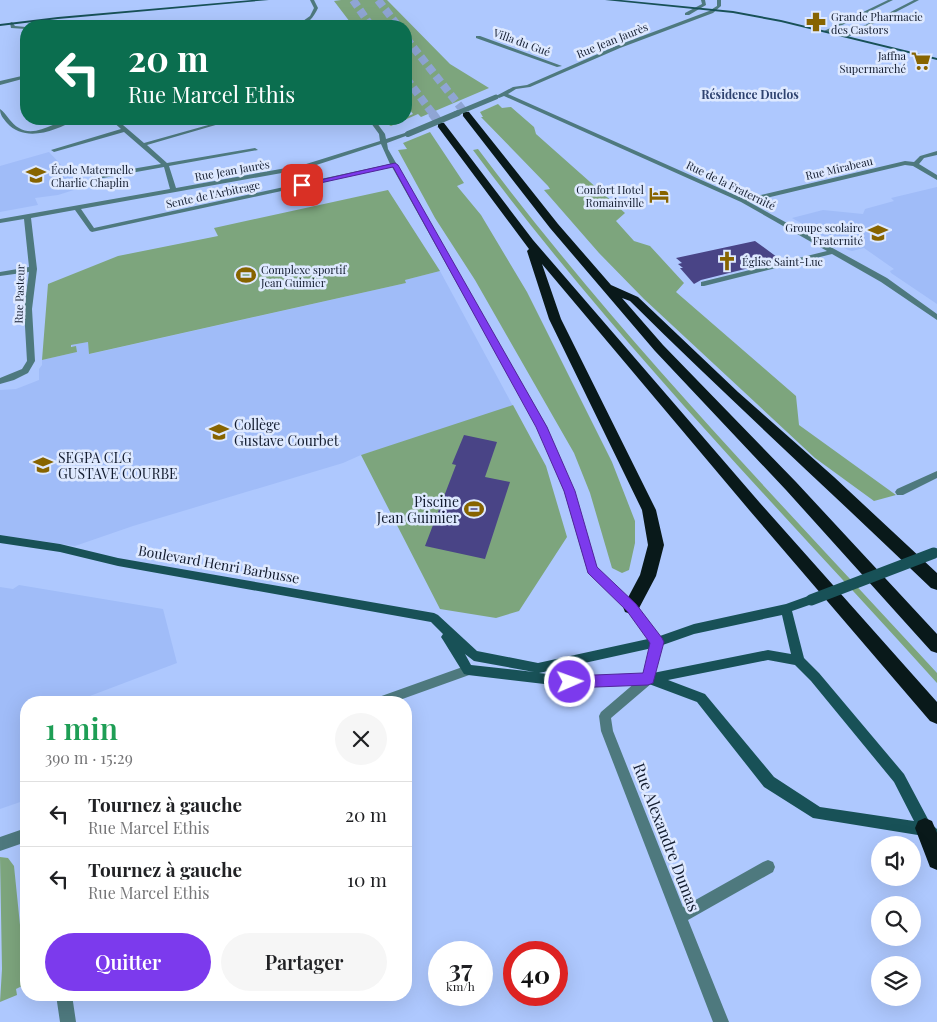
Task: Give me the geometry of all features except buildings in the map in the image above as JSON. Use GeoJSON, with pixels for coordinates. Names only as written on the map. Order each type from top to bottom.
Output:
{"type":"FeatureCollection","features":[{"type":"Feature","properties":{"kind":"highway"},"geometry":{"type":"LineString","coordinates":[[466,114],[554,226],[659,348],[791,486],[937,646]]}},
{"type":"Feature","properties":{"kind":"highway"},"geometry":{"type":"LineString","coordinates":[[441,125],[529,242],[748,500],[937,715]]}},
{"type":"Feature","properties":{"kind":"highway"},"geometry":{"type":"LineString","coordinates":[[529,242],[555,319],[649,510],[656,544],[648,576],[631,607]]}},
{"type":"Feature","properties":{"kind":"highway"},"geometry":{"type":"LineString","coordinates":[[606,287],[634,299],[733,395],[829,481],[937,583]]}},
{"type":"Feature","properties":{"kind":"highway"},"geometry":{"type":"LineString","coordinates":[[933,833],[937,860]]}},
{"type":"Feature","properties":{"kind":"street"},"geometry":{"type":"LineString","coordinates":[[45,20],[267,0]]}},
{"type":"Feature","properties":{"kind":"street"},"geometry":{"type":"LineString","coordinates":[[307,20],[312,17],[316,8],[312,0]]}},
{"type":"Feature","properties":{"kind":"street"},"geometry":{"type":"LineString","coordinates":[[608,0],[700,7],[769,18],[937,59]]}},
{"type":"Feature","properties":{"kind":"street"},"geometry":{"type":"LineString","coordinates":[[644,0],[700,7]]}},
{"type":"Feature","properties":{"kind":"street"},"geometry":{"type":"LineString","coordinates":[[700,7],[704,4],[704,0]]}},
{"type":"Feature","properties":{"kind":"street"},"geometry":{"type":"LineString","coordinates":[[716,9],[720,6],[719,0]]}},
{"type":"Feature","properties":{"kind":"street"},"geometry":{"type":"LineString","coordinates":[[826,31],[891,0]]}},
{"type":"Feature","properties":{"kind":"street"},"geometry":{"type":"LineString","coordinates":[[846,36],[917,0]]}},
{"type":"Feature","properties":{"kind":"street","name":"Rue Jean Jaurès"},"geometry":{"type":"LineString","coordinates":[[0,221],[304,167],[408,134],[504,94],[521,82],[690,13],[700,7]]}},
{"type":"Feature","properties":{"kind":"street","name":"Rue Jean Jaurès"},"geometry":{"type":"LineString","coordinates":[[515,88],[528,86],[716,9]]}},
{"type":"Feature","properties":{"kind":"street"},"geometry":{"type":"LineString","coordinates":[[0,25],[20,22]]}},
{"type":"Feature","properties":{"kind":"street"},"geometry":{"type":"LineString","coordinates":[[12,23],[14,27],[20,28]]}},
{"type":"Feature","properties":{"kind":"street","name":"Villa du Gué"},"geometry":{"type":"LineString","coordinates":[[478,37],[559,66]]}},
{"type":"Feature","properties":{"kind":"street"},"geometry":{"type":"LineString","coordinates":[[0,83],[20,78]]}},
{"type":"Feature","properties":{"kind":"street","name":"Rue de la Fraternité"},"geometry":{"type":"LineString","coordinates":[[504,94],[743,200],[884,280],[937,318]]}},
{"type":"Feature","properties":{"kind":"street"},"geometry":{"type":"LineString","coordinates":[[0,111],[16,129],[24,132],[46,130],[55,125]]}},
{"type":"Feature","properties":{"kind":"street"},"geometry":{"type":"LineString","coordinates":[[120,125],[166,165],[174,190]]}},
{"type":"Feature","properties":{"kind":"street"},"geometry":{"type":"LineString","coordinates":[[142,145],[210,125]]}},
{"type":"Feature","properties":{"kind":"street"},"geometry":{"type":"LineString","coordinates":[[376,125],[382,134],[383,141],[395,165],[542,427],[569,491],[592,570],[631,607],[657,642]]}},
{"type":"Feature","properties":{"kind":"street"},"geometry":{"type":"LineString","coordinates":[[54,150],[125,130]]}},
{"type":"Feature","properties":{"kind":"street"},"geometry":{"type":"LineString","coordinates":[[94,179],[255,150]]}},
{"type":"Feature","properties":{"kind":"street","name":"Rue Mirabeau"},"geometry":{"type":"LineString","coordinates":[[743,200],[905,164],[915,164],[922,157],[937,153]]}},
{"type":"Feature","properties":{"kind":"street"},"geometry":{"type":"LineString","coordinates":[[915,164],[937,178]]}},
{"type":"Feature","properties":{"kind":"street","name":"Sente de l'Arbitrage"},"geometry":{"type":"LineString","coordinates":[[77,207],[92,230],[395,165]]}},
{"type":"Feature","properties":{"kind":"street","name":"Rue Pasteur"},"geometry":{"type":"LineString","coordinates":[[0,381],[26,371],[31,361],[28,309],[33,269],[26,216]]}},
{"type":"Feature","properties":{"kind":"street"},"geometry":{"type":"LineString","coordinates":[[704,284],[834,251]]}},
{"type":"Feature","properties":{"kind":"street"},"geometry":{"type":"LineString","coordinates":[[0,274],[33,269]]}},
{"type":"Feature","properties":{"kind":"street"},"geometry":{"type":"LineString","coordinates":[[900,492],[937,474]]}},
{"type":"Feature","properties":{"kind":"street","name":"Boulevard Henri Barbusse"},"geometry":{"type":"LineString","coordinates":[[0,539],[71,550],[118,562],[434,618]]}},
{"type":"Feature","properties":{"kind":"street"},"geometry":{"type":"LineString","coordinates":[[434,618],[474,656],[538,668],[657,642],[694,629],[786,609],[936,552]]}},
{"type":"Feature","properties":{"kind":"street"},"geometry":{"type":"LineString","coordinates":[[786,609],[799,661],[815,677],[899,778],[933,833]]}},
{"type":"Feature","properties":{"kind":"street"},"geometry":{"type":"LineString","coordinates":[[434,618],[468,670]]}},
{"type":"Feature","properties":{"kind":"street"},"geometry":{"type":"LineString","coordinates":[[648,679],[657,642]]}},
{"type":"Feature","properties":{"kind":"street"},"geometry":{"type":"LineString","coordinates":[[396,696],[468,670],[570,682],[648,679],[768,656],[799,661]]}},
{"type":"Feature","properties":{"kind":"street"},"geometry":{"type":"LineString","coordinates":[[648,679],[701,698],[769,782],[818,813],[933,833]]}},
{"type":"Feature","properties":{"kind":"street","name":"Rue Alexandre Dumas"},"geometry":{"type":"LineString","coordinates":[[648,679],[605,716],[607,731],[638,806],[679,917],[721,1022]]}},
{"type":"Feature","properties":{"kind":"street"},"geometry":{"type":"LineString","coordinates":[[0,844],[20,836]]}},
{"type":"Feature","properties":{"kind":"street"},"geometry":{"type":"LineString","coordinates":[[679,917],[768,867]]}},
{"type":"Feature","properties":{"kind":"street"},"geometry":{"type":"LineString","coordinates":[[65,1001],[68,1022]]}},
{"type":"Feature","properties":{"kind":"shaded area","name":"École Maternelle Charlie Chaplin"},"geometry":{"type":"Polygon","coordinates":[[[49,152],[80,185],[75,187],[77,189],[58,195],[35,198],[38,205],[0,212],[0,166],[49,152]]]}},
{"type":"Feature","properties":{"kind":"shaded area","name":"Groupe scolaire Fraternité"},"geometry":{"type":"Polygon","coordinates":[[[937,187],[937,304],[891,273],[890,271],[894,269],[864,248],[848,250],[792,218],[823,210],[863,214],[865,209],[894,201],[891,198],[937,187]]]}},
{"type":"Feature","properties":{"kind":"shaded area","name":"Collège Gustave Courbet"},"geometry":{"type":"Polygon","coordinates":[[[440,271],[514,408],[361,455],[343,463],[133,526],[75,546],[0,535],[0,390],[16,389],[39,380],[39,369],[42,365],[42,360],[77,352],[71,345],[88,342],[90,354],[406,283],[405,280],[440,271]]]}},
{"type":"Feature","properties":{"kind":"shaded area"},"geometry":{"type":"Polygon","coordinates":[[[19,585],[163,609],[177,663],[90,696],[20,696],[20,802],[0,809],[0,587],[13,589],[19,585]]]}},
{"type":"Feature","properties":{"kind":"green space"},"geometry":{"type":"Polygon","coordinates":[[[387,0],[407,20],[348,20],[334,1],[387,0]]]}},
{"type":"Feature","properties":{"kind":"green space"},"geometry":{"type":"Polygon","coordinates":[[[412,25],[450,64],[489,88],[421,117],[418,114],[412,117],[412,25]]]}},
{"type":"Feature","properties":{"kind":"green space"},"geometry":{"type":"Polygon","coordinates":[[[498,104],[502,108],[511,107],[534,127],[536,134],[625,213],[616,221],[634,241],[650,246],[684,283],[676,292],[796,396],[799,425],[896,495],[874,501],[815,458],[644,299],[599,253],[544,190],[550,189],[548,186],[481,117],[483,117],[480,112],[498,104]]]}},
{"type":"Feature","properties":{"kind":"green space"},"geometry":{"type":"Polygon","coordinates":[[[430,132],[464,183],[457,186],[481,215],[527,292],[612,462],[635,521],[635,543],[629,570],[622,573],[612,568],[590,493],[574,453],[475,280],[435,218],[398,150],[407,149],[403,143],[430,132]]]}},
{"type":"Feature","properties":{"kind":"green space"},"geometry":{"type":"Polygon","coordinates":[[[478,149],[586,285],[701,417],[937,673],[937,683],[640,356],[527,220],[473,150],[478,149]]]}},
{"type":"Feature","properties":{"kind":"green space","name":"Complexe sportif Jean Guimier"},"geometry":{"type":"Polygon","coordinates":[[[388,190],[440,271],[405,280],[406,283],[89,354],[88,342],[71,345],[71,347],[76,346],[77,352],[42,360],[48,284],[118,256],[218,236],[214,228],[388,190]]]}},
{"type":"Feature","properties":{"kind":"green space","name":"Piscine Jean Guimier"},"geometry":{"type":"Polygon","coordinates":[[[513,405],[546,466],[567,537],[519,611],[496,618],[440,609],[361,455],[513,405]]]}},
{"type":"Feature","properties":{"kind":"green space"},"geometry":{"type":"Polygon","coordinates":[[[0,857],[8,858],[14,866],[20,925],[20,987],[16,989],[17,995],[0,1002],[2,969],[0,857]]]}},
{"type":"Feature","properties":{"kind":"tunnel"},"geometry":{"type":"LineString","coordinates":[[353,0],[367,20]]}},
{"type":"Feature","properties":{"kind":"tunnel"},"geometry":{"type":"LineString","coordinates":[[378,0],[393,20]]}},
{"type":"Feature","properties":{"kind":"tunnel"},"geometry":{"type":"LineString","coordinates":[[412,46],[466,114]]}},
{"type":"Feature","properties":{"kind":"tunnel"},"geometry":{"type":"LineString","coordinates":[[412,86],[433,114]]}},
{"type":"Feature","properties":{"kind":"tunnel"},"geometry":{"type":"LineString","coordinates":[[432,113],[441,125]]}},
{"type":"Feature","properties":{"kind":"place","name":"Grande Pharmacie des Castors"},"geometry":{"type":"Point","coordinates":[816,22]}},
{"type":"Feature","properties":{"kind":"place","name":"Jaffna Supermarché"},"geometry":{"type":"Point","coordinates":[921,61]}},
{"type":"Feature","properties":{"kind":"place","name":"École Maternelle Charlie Chaplin"},"geometry":{"type":"Point","coordinates":[36,175]}},
{"type":"Feature","properties":{"kind":"place","name":"Confort Hotel Romainville"},"geometry":{"type":"Point","coordinates":[659,195]}},
{"type":"Feature","properties":{"kind":"place","name":"Groupe scolaire Fraternité"},"geometry":{"type":"Point","coordinates":[878,233]}},
{"type":"Feature","properties":{"kind":"place","name":"Église Saint-Luc"},"geometry":{"type":"Point","coordinates":[727,261]}},
{"type":"Feature","properties":{"kind":"place","name":"Complexe sportif Jean Guimier"},"geometry":{"type":"Point","coordinates":[246,275]}},
{"type":"Feature","properties":{"kind":"place","name":"Collège Gustave Courbet"},"geometry":{"type":"Point","coordinates":[219,432]}},
{"type":"Feature","properties":{"kind":"place","name":"SEGPA CLG GUSTAVE COURBE"},"geometry":{"type":"Point","coordinates":[43,465]}},
{"type":"Feature","properties":{"kind":"place","name":"Piscine Jean Guimier"},"geometry":{"type":"Point","coordinates":[474,509]}},
{"type":"Feature","properties":{"kind":"district","name":"Résidence Duclos"},"geometry":{"type":"Point","coordinates":[750,94]}},
{"type":"Feature","properties":{"kind":"route"},"geometry":{"type":"LineString","coordinates":[[302,185],[395,165],[542,427],[569,491],[592,570],[631,607],[657,642],[648,679],[570,682]]}}]}
